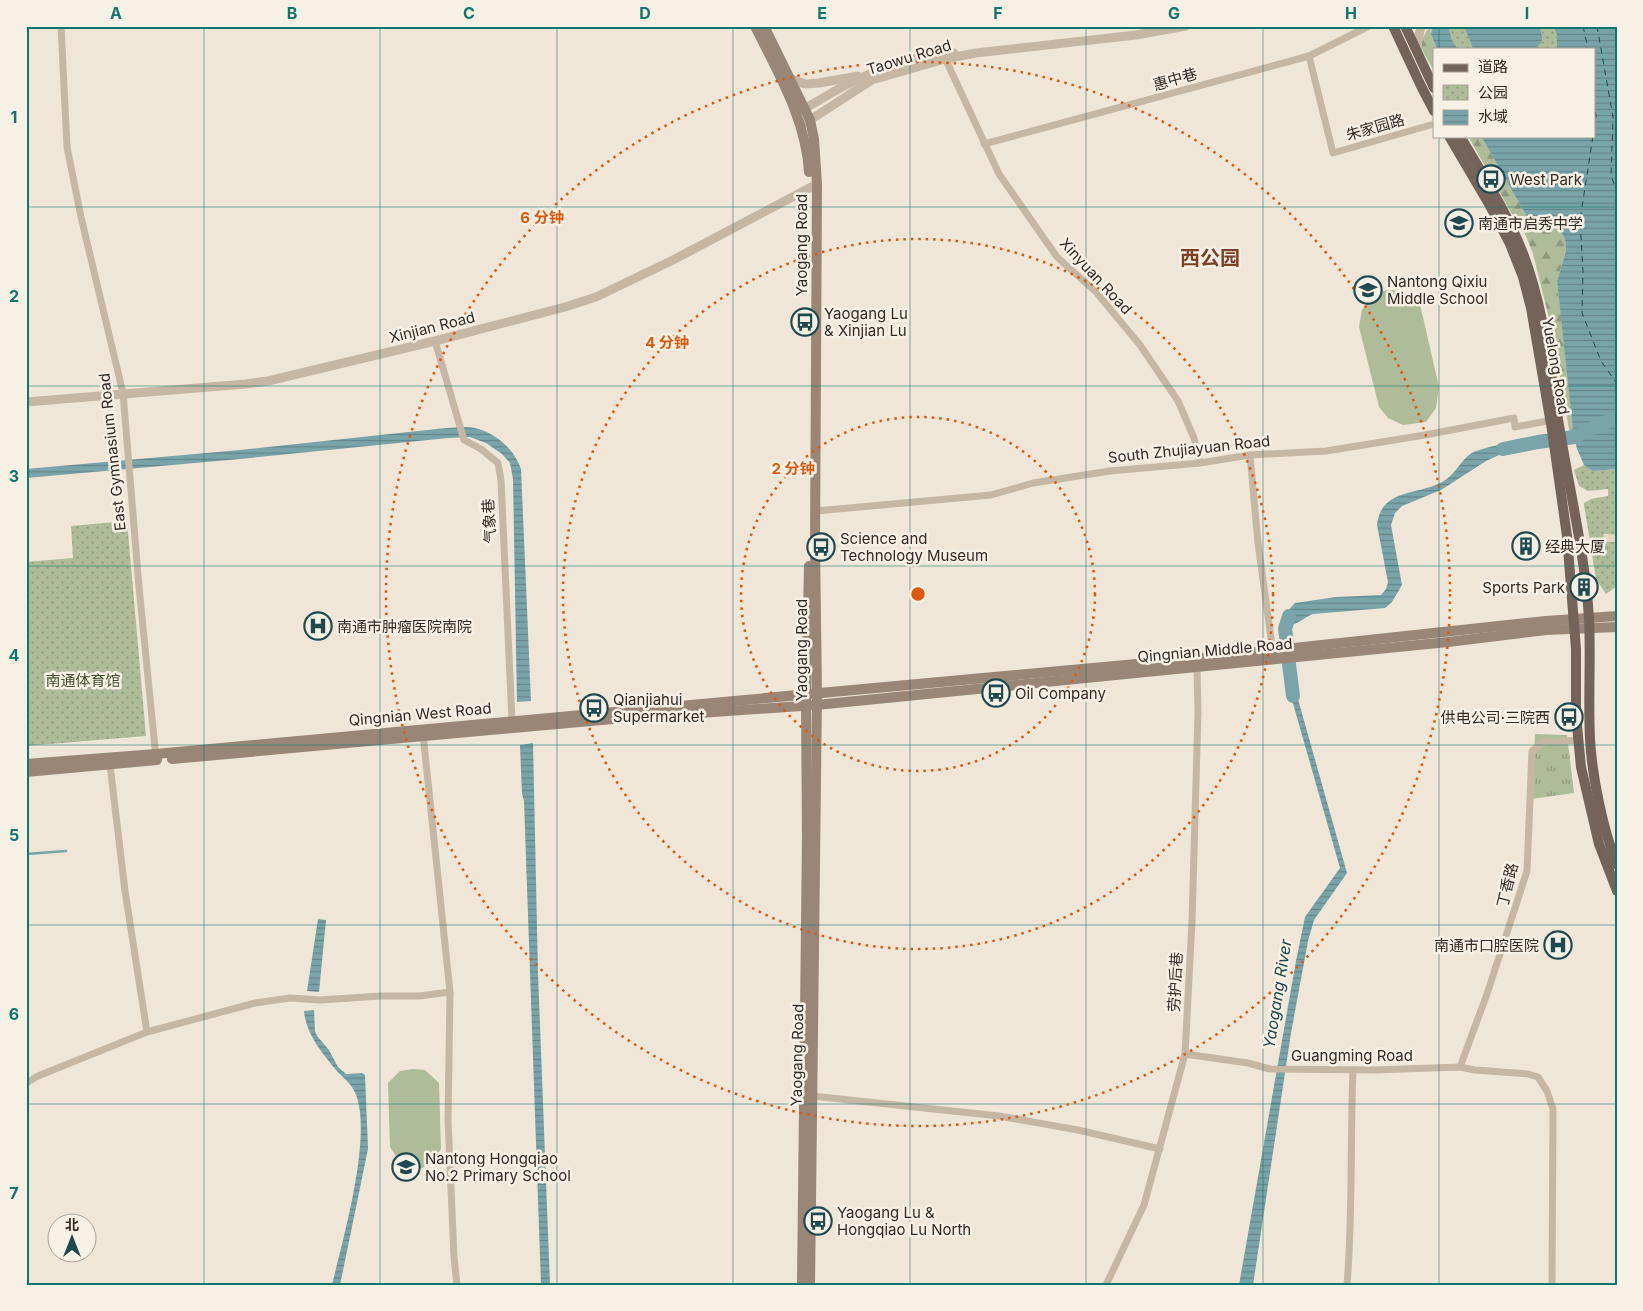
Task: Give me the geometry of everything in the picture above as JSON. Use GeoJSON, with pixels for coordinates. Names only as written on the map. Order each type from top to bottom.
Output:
{"type":"FeatureCollection","features":[{"type":"Feature","properties":{"kind":"main road","name":"Yaogang Road"},"geometry":{"type":"LineString","coordinates":[[755,26],[801,110]]}},
{"type":"Feature","properties":{"kind":"main road","name":"Yaogang Road"},"geometry":{"type":"LineString","coordinates":[[764,26],[789,78],[805,122],[814,139],[809,545],[812,694]]}},
{"type":"Feature","properties":{"kind":"main road"},"geometry":{"type":"LineString","coordinates":[[1393,26],[1433,109]]}},
{"type":"Feature","properties":{"kind":"main road"},"geometry":{"type":"LineString","coordinates":[[1405,26],[1433,86]]}},
{"type":"Feature","properties":{"kind":"main road","name":"Yuelong Road"},"geometry":{"type":"LineString","coordinates":[[1450,138],[1489,204],[1520,268],[1531,308],[1555,424]]}},
{"type":"Feature","properties":{"kind":"main road","name":"Yuelong Road"},"geometry":{"type":"LineString","coordinates":[[1461,138],[1487,181],[1524,256],[1536,296],[1560,455],[1585,581],[1589,623],[1589,702],[1592,764],[1608,835],[1617,865]]}},
{"type":"Feature","properties":{"kind":"main road","name":"Yaogang Road"},"geometry":{"type":"LineString","coordinates":[[802,1285],[807,856],[816,511],[813,186]]}},
{"type":"Feature","properties":{"kind":"main road","name":"Yuelong Road"},"geometry":{"type":"LineString","coordinates":[[1560,455],[1576,649],[1576,715],[1581,767],[1597,836],[1617,892]]}},
{"type":"Feature","properties":{"kind":"main road","name":"Qingnian Middle Road"},"geometry":{"type":"LineString","coordinates":[[812,694],[1273,655],[1589,623],[1617,616]]}},
{"type":"Feature","properties":{"kind":"main road","name":"Qingnian Middle Road"},"geometry":{"type":"LineString","coordinates":[[1589,623],[1617,627]]}},
{"type":"Feature","properties":{"kind":"main road","name":"Qingnian Middle Road"},"geometry":{"type":"LineString","coordinates":[[811,705],[1197,667],[1273,655]]}},
{"type":"Feature","properties":{"kind":"main road","name":"Qingnian West Road"},"geometry":{"type":"LineString","coordinates":[[423,733],[512,721],[812,694]]}},
{"type":"Feature","properties":{"kind":"main road","name":"Yaogang Road"},"geometry":{"type":"LineString","coordinates":[[810,1285],[812,1096],[811,705]]}},
{"type":"Feature","properties":{"kind":"main road","name":"Qingnian West Road"},"geometry":{"type":"LineString","coordinates":[[26,764],[156,757],[423,733],[811,705]]}},
{"type":"Feature","properties":{"kind":"main road","name":"Qingnian West Road"},"geometry":{"type":"LineString","coordinates":[[26,772],[110,765],[156,757]]}},
{"type":"Feature","properties":{"kind":"street","name":"East Gymnasium Road"},"geometry":{"type":"LineString","coordinates":[[61,26],[67,148],[81,217],[123,393],[128,471],[156,757]]}},
{"type":"Feature","properties":{"kind":"street","name":"Taowu Road"},"geometry":{"type":"LineString","coordinates":[[801,110],[870,74],[908,61],[1136,35],[1186,26]]}},
{"type":"Feature","properties":{"kind":"street","name":"惠中巷"},"geometry":{"type":"LineString","coordinates":[[984,144],[1309,56],[1369,26]]}},
{"type":"Feature","properties":{"kind":"street"},"geometry":{"type":"LineString","coordinates":[[1420,61],[1417,45],[1421,26]]}},
{"type":"Feature","properties":{"kind":"street","name":"朱家园路"},"geometry":{"type":"LineString","coordinates":[[1309,56],[1333,153],[1433,124]]}},
{"type":"Feature","properties":{"kind":"street","name":"Taowu Road"},"geometry":{"type":"LineString","coordinates":[[805,122],[872,80],[944,57]]}},
{"type":"Feature","properties":{"kind":"street","name":"Xinyuan Road"},"geometry":{"type":"LineString","coordinates":[[944,57],[999,174],[1057,257],[1096,292],[1140,345],[1178,401],[1194,438],[1200,463]]}},
{"type":"Feature","properties":{"kind":"street"},"geometry":{"type":"LineString","coordinates":[[789,78],[805,84],[870,74]]}},
{"type":"Feature","properties":{"kind":"street","name":"Xinjian Road"},"geometry":{"type":"LineString","coordinates":[[26,402],[268,381],[435,341],[565,307],[596,297],[672,260],[813,186]]}},
{"type":"Feature","properties":{"kind":"street","name":"气象巷"},"geometry":{"type":"LineString","coordinates":[[435,341],[464,440],[481,449],[498,463],[501,480],[512,721]]}},
{"type":"Feature","properties":{"kind":"street","name":"South Zhujiayuan Road"},"geometry":{"type":"LineString","coordinates":[[816,511],[991,495],[1033,483],[1110,471],[1200,463],[1250,455],[1326,451],[1514,418],[1515,427],[1555,424]]}},
{"type":"Feature","properties":{"kind":"street"},"geometry":{"type":"LineString","coordinates":[[1250,455],[1258,543],[1273,655]]}},
{"type":"Feature","properties":{"kind":"street","name":"劳护后巷"},"geometry":{"type":"LineString","coordinates":[[1106,1285],[1144,1205],[1185,1054],[1193,902],[1198,721],[1197,667]]}},
{"type":"Feature","properties":{"kind":"street"},"geometry":{"type":"LineString","coordinates":[[423,733],[450,992],[448,1120],[457,1285]]}},
{"type":"Feature","properties":{"kind":"street","name":"丁香路"},"geometry":{"type":"LineString","coordinates":[[1460,1066],[1487,994],[1527,871],[1532,751],[1542,743],[1578,740]]}},
{"type":"Feature","properties":{"kind":"street"},"geometry":{"type":"LineString","coordinates":[[110,765],[125,891],[147,1032]]}},
{"type":"Feature","properties":{"kind":"street"},"geometry":{"type":"LineString","coordinates":[[26,1083],[38,1076],[147,1032],[224,1011],[290,998],[320,1000],[381,996],[419,996],[450,992]]}},
{"type":"Feature","properties":{"kind":"street","name":"Guangming Road"},"geometry":{"type":"LineString","coordinates":[[1185,1054],[1248,1063],[1270,1069],[1353,1070],[1460,1066],[1475,1070],[1528,1074],[1538,1077],[1547,1091],[1553,1109],[1552,1285]]}},
{"type":"Feature","properties":{"kind":"street"},"geometry":{"type":"LineString","coordinates":[[1347,1285],[1352,1177],[1351,1123],[1353,1070]]}},
{"type":"Feature","properties":{"kind":"street"},"geometry":{"type":"LineString","coordinates":[[812,1096],[999,1116],[1078,1130],[1160,1149]]}},
{"type":"Feature","properties":{"kind":"green space"},"geometry":{"type":"Polygon","coordinates":[[[1430,26],[1437,48],[1433,48],[1433,69],[1422,49],[1425,33],[1430,26]]]}},
{"type":"Feature","properties":{"kind":"green space"},"geometry":{"type":"Polygon","coordinates":[[[1448,26],[1464,26],[1473,48],[1457,48],[1452,40],[1448,26]]]}},
{"type":"Feature","properties":{"kind":"green space"},"geometry":{"type":"Polygon","coordinates":[[[1539,26],[1553,26],[1557,35],[1557,48],[1536,48],[1542,39],[1539,26]]]}},
{"type":"Feature","properties":{"kind":"green space"},"geometry":{"type":"Polygon","coordinates":[[[1469,138],[1482,138],[1530,222],[1554,224],[1565,239],[1566,251],[1557,281],[1575,434],[1570,435],[1550,322],[1533,254],[1526,236],[1469,138]]]}},
{"type":"Feature","properties":{"kind":"green space"},"geometry":{"type":"Polygon","coordinates":[[[1392,290],[1407,293],[1419,300],[1439,387],[1436,408],[1426,422],[1403,425],[1388,418],[1379,407],[1359,327],[1362,310],[1367,302],[1381,291],[1392,290]]]}},
{"type":"Feature","properties":{"kind":"green space"},"geometry":{"type":"Polygon","coordinates":[[[1584,465],[1593,471],[1617,469],[1617,535],[1604,534],[1603,541],[1617,542],[1617,586],[1606,594],[1596,579],[1584,503],[1591,499],[1608,496],[1608,489],[1588,491],[1579,486],[1574,470],[1584,465]]]}},
{"type":"Feature","properties":{"kind":"green space","name":"南通体育馆"},"geometry":{"type":"Polygon","coordinates":[[[127,521],[146,736],[26,746],[26,562],[73,558],[71,526],[127,521]]]}},
{"type":"Feature","properties":{"kind":"green space"},"geometry":{"type":"Polygon","coordinates":[[[1535,734],[1567,735],[1574,793],[1532,799],[1535,734]]]}},
{"type":"Feature","properties":{"kind":"green space"},"geometry":{"type":"Polygon","coordinates":[[[425,1070],[439,1083],[441,1149],[431,1163],[422,1168],[413,1169],[400,1162],[390,1147],[388,1083],[400,1071],[425,1070]]]}},
{"type":"Feature","properties":{"kind":"shaded area"},"geometry":{"type":"Polygon","coordinates":[[[1604,534],[1617,535],[1617,542],[1603,541],[1604,534]]]}},
{"type":"Feature","properties":{"kind":"water"},"geometry":{"type":"Polygon","coordinates":[[[1432,26],[1448,26],[1452,40],[1457,48],[1437,48],[1431,34],[1432,26]]]}},
{"type":"Feature","properties":{"kind":"water"},"geometry":{"type":"Polygon","coordinates":[[[1464,26],[1539,26],[1541,33],[1541,42],[1536,48],[1473,48],[1464,26]]]}},
{"type":"Feature","properties":{"kind":"water"},"geometry":{"type":"Polygon","coordinates":[[[1553,26],[1617,26],[1617,469],[1593,471],[1584,465],[1574,437],[1557,281],[1566,251],[1565,239],[1554,224],[1530,222],[1482,138],[1596,138],[1596,48],[1557,48],[1557,35],[1553,26]]]}},
{"type":"Feature","properties":{"kind":"water"},"geometry":{"type":"Polygon","coordinates":[[[472,427],[483,430],[497,438],[509,449],[521,469],[531,701],[517,702],[513,479],[510,463],[502,454],[486,443],[470,437],[448,438],[26,478],[26,469],[240,450],[446,428],[472,427]]]}},
{"type":"Feature","properties":{"kind":"water"},"geometry":{"type":"Polygon","coordinates":[[[1543,435],[1486,461],[1441,490],[1402,506],[1395,513],[1391,525],[1402,585],[1392,602],[1385,608],[1313,614],[1292,625],[1289,632],[1281,634],[1284,615],[1295,603],[1336,597],[1381,595],[1386,589],[1388,582],[1377,525],[1380,512],[1387,503],[1405,494],[1439,484],[1452,475],[1468,456],[1476,451],[1543,435]]]}},
{"type":"Feature","properties":{"kind":"water"},"geometry":{"type":"Polygon","coordinates":[[[1292,678],[1347,873],[1314,920],[1308,941],[1291,1033],[1253,1285],[1239,1285],[1305,917],[1340,868],[1286,679],[1292,678]]]}},
{"type":"Feature","properties":{"kind":"water"},"geometry":{"type":"Polygon","coordinates":[[[533,743],[538,973],[550,1285],[541,1285],[524,801],[520,745],[533,743]]]}},
{"type":"Feature","properties":{"kind":"water"},"geometry":{"type":"Polygon","coordinates":[[[318,919],[326,920],[319,992],[307,991],[318,919]]]}},
{"type":"Feature","properties":{"kind":"water"},"geometry":{"type":"Polygon","coordinates":[[[314,1010],[317,1036],[329,1050],[338,1067],[346,1074],[362,1073],[365,1075],[368,1149],[340,1285],[332,1285],[355,1183],[361,1127],[359,1104],[352,1087],[325,1057],[311,1035],[304,1011],[314,1010]]]}},
{"type":"Feature","properties":{"kind":"waterway","name":"Yaogang River"},"geometry":{"type":"LineString","coordinates":[[1503,449],[1574,437],[1617,417]]}},
{"type":"Feature","properties":{"kind":"waterway","name":"Yaogang River"},"geometry":{"type":"LineString","coordinates":[[1287,643],[1285,629],[1289,616]]}},
{"type":"Feature","properties":{"kind":"waterway","name":"Yaogang River"},"geometry":{"type":"LineString","coordinates":[[1289,664],[1293,696]]}},
{"type":"Feature","properties":{"kind":"waterway"},"geometry":{"type":"LineString","coordinates":[[26,854],[66,851]]}},
{"type":"Feature","properties":{"kind":"ferry route"},"geometry":{"type":"LineString","coordinates":[[1583,26],[1588,48]]}},
{"type":"Feature","properties":{"kind":"ferry route"},"geometry":{"type":"LineString","coordinates":[[1597,26],[1613,117],[1611,176],[1617,191]]}},
{"type":"Feature","properties":{"kind":"ferry route"},"geometry":{"type":"LineString","coordinates":[[1593,138],[1580,220],[1583,271],[1582,313],[1601,361],[1617,384]]}},
{"type":"Feature","properties":{"kind":"place","name":"West Park"},"geometry":{"type":"Point","coordinates":[1491,179]}},
{"type":"Feature","properties":{"kind":"place","name":"南通市启秀中学"},"geometry":{"type":"Point","coordinates":[1459,223]}},
{"type":"Feature","properties":{"kind":"place","name":"Nantong Qixiu Middle School"},"geometry":{"type":"Point","coordinates":[1368,290]}},
{"type":"Feature","properties":{"kind":"place","name":"Yaogang Lu & Xinjian Lu"},"geometry":{"type":"Point","coordinates":[805,322]}},
{"type":"Feature","properties":{"kind":"place","name":"经典大厦"},"geometry":{"type":"Point","coordinates":[1526,546]}},
{"type":"Feature","properties":{"kind":"place","name":"Science and Technology Museum"},"geometry":{"type":"Point","coordinates":[821,547]}},
{"type":"Feature","properties":{"kind":"place","name":"Sports Park"},"geometry":{"type":"Point","coordinates":[1584,587]}},
{"type":"Feature","properties":{"kind":"place","name":"南通市肿瘤医院南院"},"geometry":{"type":"Point","coordinates":[318,626]}},
{"type":"Feature","properties":{"kind":"place","name":"Oil Company"},"geometry":{"type":"Point","coordinates":[996,693]}},
{"type":"Feature","properties":{"kind":"place","name":"Qianjiahui Supermarket"},"geometry":{"type":"Point","coordinates":[594,708]}},
{"type":"Feature","properties":{"kind":"place","name":"供电公司·三院西"},"geometry":{"type":"Point","coordinates":[1569,717]}},
{"type":"Feature","properties":{"kind":"place","name":"南通市口腔医院"},"geometry":{"type":"Point","coordinates":[1558,945]}},
{"type":"Feature","properties":{"kind":"place","name":"Nantong Hongqiao No.2 Primary School"},"geometry":{"type":"Point","coordinates":[406,1167]}},
{"type":"Feature","properties":{"kind":"place","name":"Yaogang Lu & Hongqiao Lu North"},"geometry":{"type":"Point","coordinates":[818,1221]}},
{"type":"Feature","properties":{"kind":"district","name":"西公园"},"geometry":{"type":"Point","coordinates":[1210,258]}}]}
